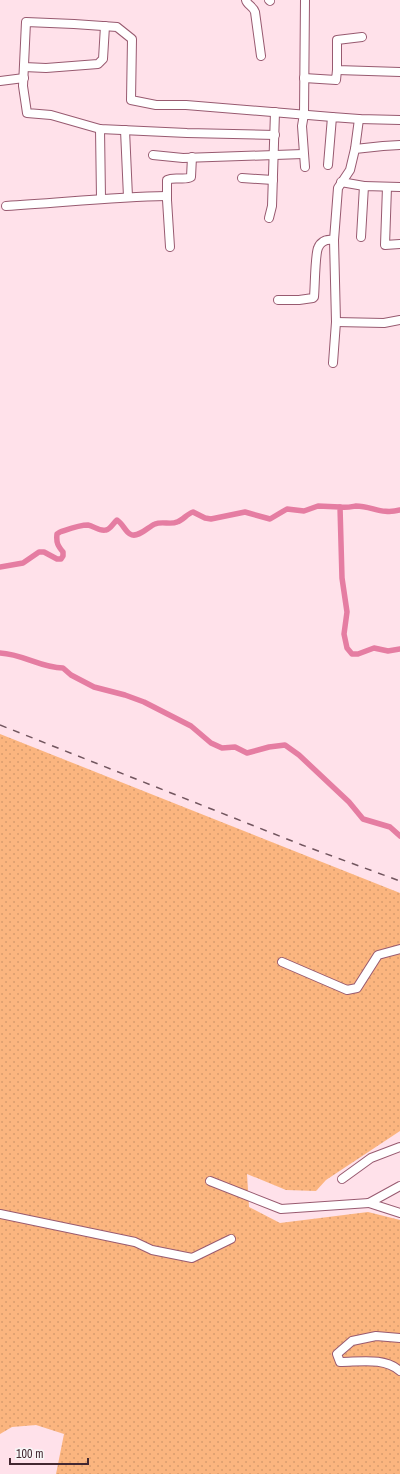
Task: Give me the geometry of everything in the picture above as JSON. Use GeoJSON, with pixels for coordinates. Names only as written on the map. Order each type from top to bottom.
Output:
{"type":"FeatureCollection","features":[{"type":"Feature","properties":{"kind":"street"},"geometry":{"type":"LineString","coordinates":[[246,0],[247,4],[253,8],[255,12],[261,56]]}},
{"type":"Feature","properties":{"kind":"street"},"geometry":{"type":"LineString","coordinates":[[305,0],[304,114],[302,126],[305,167]]}},
{"type":"Feature","properties":{"kind":"street"},"geometry":{"type":"LineString","coordinates":[[275,135],[100,129],[51,115],[27,113],[23,86],[26,22],[118,27],[132,39],[131,100],[156,105],[186,105],[359,119],[400,120]]}},
{"type":"Feature","properties":{"kind":"street"},"geometry":{"type":"LineString","coordinates":[[24,67],[46,68],[98,64],[103,59],[105,26]]}},
{"type":"Feature","properties":{"kind":"street"},"geometry":{"type":"LineString","coordinates":[[304,78],[336,80],[338,70],[337,40],[362,37]]}},
{"type":"Feature","properties":{"kind":"street"},"geometry":{"type":"LineString","coordinates":[[338,70],[400,72]]}},
{"type":"Feature","properties":{"kind":"street"},"geometry":{"type":"LineString","coordinates":[[0,81],[24,78]]}},
{"type":"Feature","properties":{"kind":"street"},"geometry":{"type":"LineString","coordinates":[[269,218],[272,206],[276,112]]}},
{"type":"Feature","properties":{"kind":"street"},"geometry":{"type":"LineString","coordinates":[[328,165],[332,117]]}},
{"type":"Feature","properties":{"kind":"street"},"geometry":{"type":"LineString","coordinates":[[334,363],[336,322],[334,240],[338,188],[350,170],[355,149],[359,119]]}},
{"type":"Feature","properties":{"kind":"street"},"geometry":{"type":"LineString","coordinates":[[100,129],[101,198]]}},
{"type":"Feature","properties":{"kind":"street"},"geometry":{"type":"LineString","coordinates":[[125,130],[128,197]]}},
{"type":"Feature","properties":{"kind":"street"},"geometry":{"type":"LineString","coordinates":[[355,149],[400,145]]}},
{"type":"Feature","properties":{"kind":"street"},"geometry":{"type":"LineString","coordinates":[[154,155],[192,157],[303,154]]}},
{"type":"Feature","properties":{"kind":"street"},"geometry":{"type":"LineString","coordinates":[[170,247],[166,196],[167,180],[188,179],[191,177],[192,157]]}},
{"type":"Feature","properties":{"kind":"street"},"geometry":{"type":"LineString","coordinates":[[242,178],[273,180]]}},
{"type":"Feature","properties":{"kind":"street"},"geometry":{"type":"LineString","coordinates":[[341,182],[364,186],[400,187]]}},
{"type":"Feature","properties":{"kind":"street"},"geometry":{"type":"LineString","coordinates":[[361,237],[364,186]]}},
{"type":"Feature","properties":{"kind":"street"},"geometry":{"type":"LineString","coordinates":[[387,187],[386,245],[400,244]]}},
{"type":"Feature","properties":{"kind":"street"},"geometry":{"type":"LineString","coordinates":[[6,206],[101,198],[166,196]]}},
{"type":"Feature","properties":{"kind":"street"},"geometry":{"type":"LineString","coordinates":[[278,300],[313,298],[318,248],[325,240],[334,240]]}},
{"type":"Feature","properties":{"kind":"street"},"geometry":{"type":"LineString","coordinates":[[336,322],[378,324],[400,320]]}},
{"type":"Feature","properties":{"kind":"street"},"geometry":{"type":"LineString","coordinates":[[282,962],[347,990],[357,988],[378,955],[400,949]]}},
{"type":"Feature","properties":{"kind":"street"},"geometry":{"type":"LineString","coordinates":[[342,1179],[371,1158],[400,1146]]}},
{"type":"Feature","properties":{"kind":"street"},"geometry":{"type":"LineString","coordinates":[[210,1181],[281,1209],[368,1203],[400,1213]]}},
{"type":"Feature","properties":{"kind":"street"},"geometry":{"type":"LineString","coordinates":[[368,1203],[400,1186]]}},
{"type":"Feature","properties":{"kind":"street"},"geometry":{"type":"LineString","coordinates":[[0,1214],[135,1242],[152,1250],[192,1258],[231,1239]]}},
{"type":"Feature","properties":{"kind":"street"},"geometry":{"type":"LineString","coordinates":[[400,1338],[376,1336],[352,1341],[337,1354],[340,1362],[377,1361],[395,1366],[400,1370]]}},
{"type":"Feature","properties":{"kind":"shaded area"},"geometry":{"type":"Polygon","coordinates":[[[0,734],[400,893],[400,1131],[326,1180],[316,1191],[286,1190],[247,1174],[249,1207],[280,1223],[368,1212],[400,1220],[400,1474],[56,1474],[64,1434],[36,1425],[12,1427],[0,1434],[0,734]]]}},
{"type":"Feature","properties":{"kind":"waterway"},"geometry":{"type":"LineString","coordinates":[[0,567],[23,563],[39,552],[44,552],[57,559],[61,559],[63,552],[58,544],[57,534],[74,527],[88,525],[99,530],[104,530],[108,529],[117,520],[128,533],[136,535],[158,523],[177,522],[193,512],[205,518],[211,519],[245,512],[270,519],[287,509],[304,511],[318,506],[340,507],[342,578],[347,612],[344,634],[347,648],[352,654],[358,654],[374,648],[388,651],[400,649]]}},
{"type":"Feature","properties":{"kind":"waterway"},"geometry":{"type":"LineString","coordinates":[[340,507],[362,506],[382,511],[400,510]]}},
{"type":"Feature","properties":{"kind":"waterway"},"geometry":{"type":"LineString","coordinates":[[0,653],[16,656],[47,666],[63,668],[71,675],[94,687],[125,695],[144,702],[191,726],[211,743],[222,748],[235,747],[247,753],[269,747],[285,745],[299,755],[349,802],[363,819],[390,827],[400,836]]}},
{"type":"Feature","properties":{"kind":"railway"},"geometry":{"type":"LineString","coordinates":[[0,725],[302,845],[400,881]]}}]}
